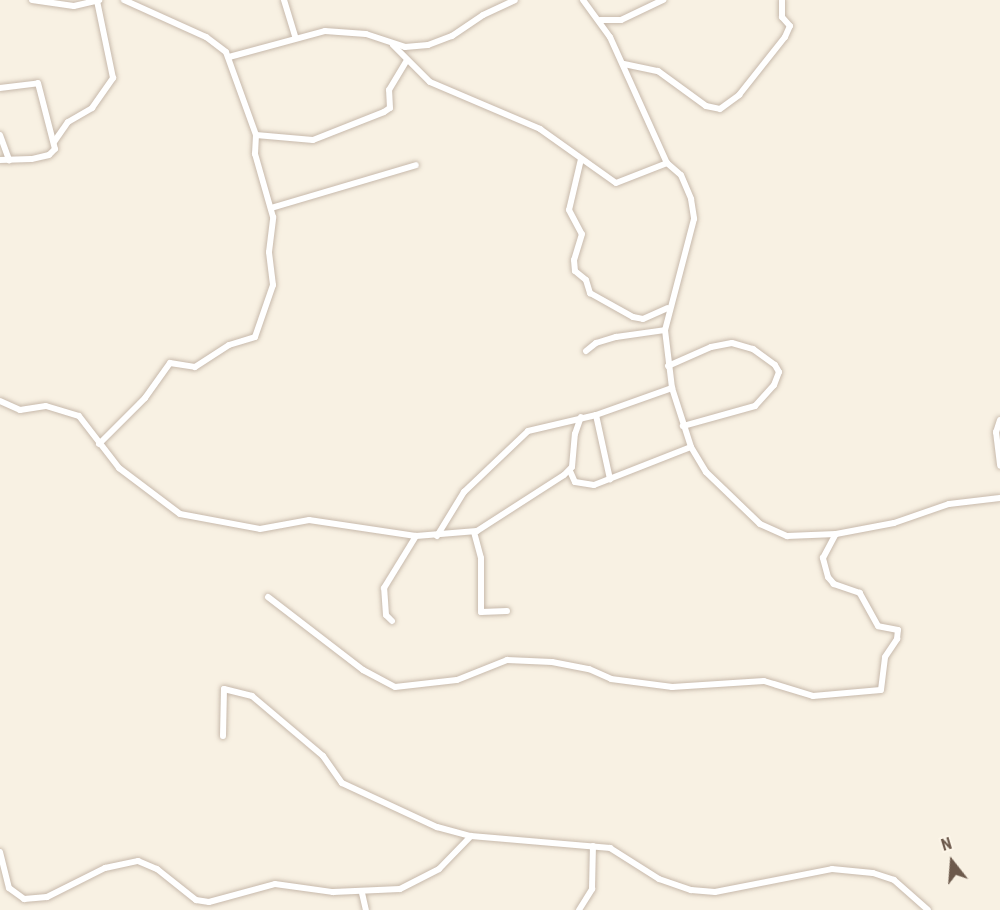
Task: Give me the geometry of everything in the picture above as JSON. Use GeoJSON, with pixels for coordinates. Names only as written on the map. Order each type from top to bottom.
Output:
{"type":"FeatureCollection","features":[{"type":"Feature","properties":{"kind":"street"},"geometry":{"type":"LineString","coordinates":[[0,160],[49,154],[54,142],[68,122],[92,108],[113,78],[98,0],[74,6],[32,0]]}},
{"type":"Feature","properties":{"kind":"street"},"geometry":{"type":"LineString","coordinates":[[99,444],[145,398],[170,363],[195,367],[229,345],[256,335],[273,288],[271,208],[255,154],[255,135],[229,57],[223,48],[206,37],[124,0]]}},
{"type":"Feature","properties":{"kind":"street"},"geometry":{"type":"LineString","coordinates":[[284,0],[295,36]]}},
{"type":"Feature","properties":{"kind":"street"},"geometry":{"type":"LineString","coordinates":[[229,57],[295,36],[345,30],[393,45],[416,47],[441,41],[515,0]]}},
{"type":"Feature","properties":{"kind":"street"},"geometry":{"type":"LineString","coordinates":[[583,0],[600,20],[624,64],[668,163],[685,181],[694,211],[668,308],[665,330],[672,388],[691,447],[706,472],[736,504],[772,531],[787,536],[836,534],[894,523],[948,504],[1000,498]]}},
{"type":"Feature","properties":{"kind":"street"},"geometry":{"type":"LineString","coordinates":[[600,20],[621,20],[663,0]]}},
{"type":"Feature","properties":{"kind":"street"},"geometry":{"type":"LineString","coordinates":[[624,64],[658,71],[706,106],[720,109],[739,95],[785,37],[790,26],[782,17],[782,0]]}},
{"type":"Feature","properties":{"kind":"street"},"geometry":{"type":"LineString","coordinates":[[393,45],[406,60],[436,86],[540,129],[618,183],[668,163]]}},
{"type":"Feature","properties":{"kind":"street"},"geometry":{"type":"LineString","coordinates":[[255,135],[313,140],[384,112],[390,108],[389,90],[406,60]]}},
{"type":"Feature","properties":{"kind":"street"},"geometry":{"type":"LineString","coordinates":[[0,87],[38,83],[54,142]]}},
{"type":"Feature","properties":{"kind":"street"},"geometry":{"type":"LineString","coordinates":[[0,135],[9,160]]}},
{"type":"Feature","properties":{"kind":"street"},"geometry":{"type":"LineString","coordinates":[[581,159],[569,210],[582,234],[574,260],[575,271],[586,280],[590,293],[633,317],[643,319],[668,308]]}},
{"type":"Feature","properties":{"kind":"street"},"geometry":{"type":"LineString","coordinates":[[271,208],[416,165]]}},
{"type":"Feature","properties":{"kind":"street"},"geometry":{"type":"LineString","coordinates":[[586,351],[596,343],[665,330]]}},
{"type":"Feature","properties":{"kind":"street"},"geometry":{"type":"LineString","coordinates":[[668,366],[717,345],[732,343],[753,349],[775,364],[778,372],[774,385],[755,406],[683,426]]}},
{"type":"Feature","properties":{"kind":"street"},"geometry":{"type":"LineString","coordinates":[[437,536],[464,492],[510,444],[534,428],[596,415],[672,388]]}},
{"type":"Feature","properties":{"kind":"street"},"geometry":{"type":"LineString","coordinates":[[0,401],[20,410],[46,406],[76,414],[99,444],[132,478],[175,510],[196,519],[260,529],[309,520],[416,536],[474,532],[570,471],[581,417]]}},
{"type":"Feature","properties":{"kind":"street"},"geometry":{"type":"LineString","coordinates":[[596,415],[610,479]]}},
{"type":"Feature","properties":{"kind":"street"},"geometry":{"type":"LineString","coordinates":[[1000,420],[1000,466]]}},
{"type":"Feature","properties":{"kind":"street"},"geometry":{"type":"LineString","coordinates":[[570,471],[581,485],[610,479],[691,447]]}},
{"type":"Feature","properties":{"kind":"street"},"geometry":{"type":"LineString","coordinates":[[474,532],[481,558],[481,611],[507,611]]}},
{"type":"Feature","properties":{"kind":"street"},"geometry":{"type":"LineString","coordinates":[[268,597],[363,670],[395,687],[457,680],[507,660],[552,662],[589,669],[611,679],[677,687],[764,681],[813,696],[881,690],[885,657],[898,632],[895,627],[878,626],[860,593],[834,584],[828,577],[824,558],[836,534]]}},
{"type":"Feature","properties":{"kind":"street"},"geometry":{"type":"LineString","coordinates":[[392,621],[386,615],[384,588],[416,536]]}},
{"type":"Feature","properties":{"kind":"street"},"geometry":{"type":"LineString","coordinates":[[223,736],[221,691],[250,695],[323,756],[342,783],[415,818],[471,836],[593,846],[626,855],[659,879],[691,890],[715,892],[832,869],[873,873],[894,880],[928,910]]}},
{"type":"Feature","properties":{"kind":"street"},"geometry":{"type":"LineString","coordinates":[[0,852],[9,888],[19,897],[32,900],[105,868],[138,861],[157,869],[199,901],[275,884],[362,893],[392,891],[422,880],[456,855],[471,836]]}},
{"type":"Feature","properties":{"kind":"street"},"geometry":{"type":"LineString","coordinates":[[579,910],[592,889],[593,846]]}},
{"type":"Feature","properties":{"kind":"street"},"geometry":{"type":"LineString","coordinates":[[362,893],[366,910]]}}]}
